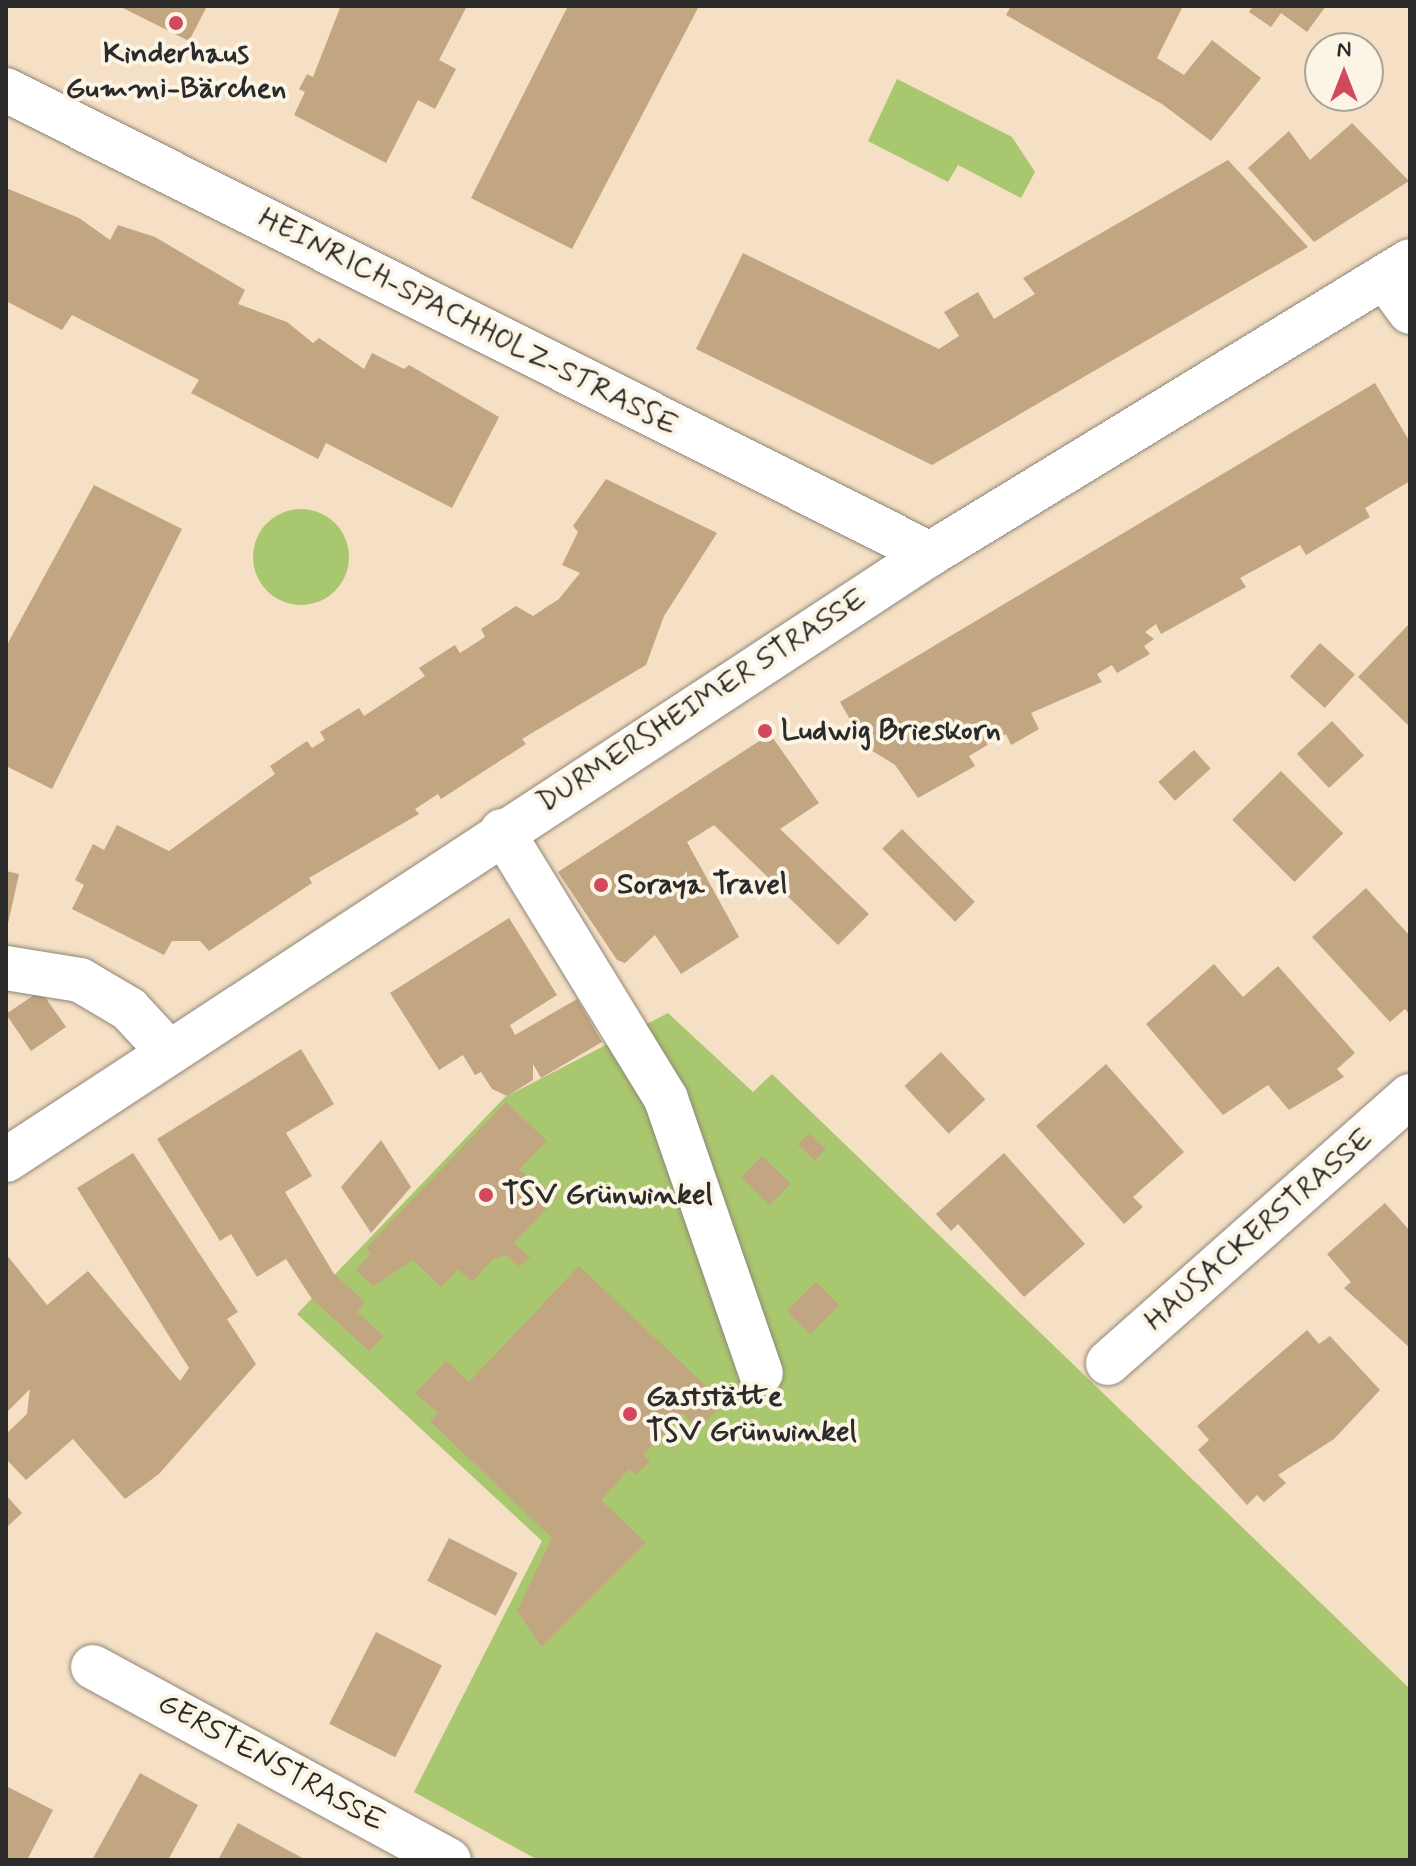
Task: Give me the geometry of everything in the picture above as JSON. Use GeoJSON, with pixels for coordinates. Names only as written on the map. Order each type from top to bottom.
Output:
{"type":"FeatureCollection","features":[{"type":"Feature","properties":{"kind":"street","name":"HEINRICH-SPACHHOLZ-STRASSE"},"geometry":{"type":"LineString","coordinates":[[6,90],[930,554]]}},
{"type":"Feature","properties":{"kind":"street","name":"DURMERSHEIMER STRASSE"},"geometry":{"type":"LineString","coordinates":[[6,1160],[166,1049],[930,554],[1402,284]]}},
{"type":"Feature","properties":{"kind":"street"},"geometry":{"type":"LineString","coordinates":[[502,831],[666,1099],[761,1373]]}},
{"type":"Feature","properties":{"kind":"street"},"geometry":{"type":"LineString","coordinates":[[6,968],[80,980],[129,1009],[166,1049]]}},
{"type":"Feature","properties":{"kind":"street","name":"HAUSACKERSTRASSE"},"geometry":{"type":"LineString","coordinates":[[1108,1363],[1410,1096]]}},
{"type":"Feature","properties":{"kind":"street","name":"GERSTENSTRASSE"},"geometry":{"type":"LineString","coordinates":[[93,1667],[449,1860]]}},
{"type":"Feature","properties":{"kind":"green space"},"geometry":{"type":"Polygon","coordinates":[[[897,79],[1012,137],[1035,172],[1021,198],[958,165],[948,182],[868,141],[897,79]]]}},
{"type":"Feature","properties":{"kind":"green space"},"geometry":{"type":"Polygon","coordinates":[[[301,509],[319,513],[335,523],[345,539],[349,557],[345,575],[335,591],[319,601],[301,605],[283,601],[267,591],[257,575],[253,557],[257,539],[267,523],[283,513],[301,509]]]}},
{"type":"Feature","properties":{"kind":"green space"},"geometry":{"type":"Polygon","coordinates":[[[668,1013],[753,1092],[772,1074],[1410,1689],[1410,1860],[538,1860],[414,1792],[542,1541],[297,1314],[505,1097],[668,1013]]]}},
{"type":"Feature","properties":{"kind":"building","name":"Kinderhaus Gummi-Bärchen"},"geometry":{"type":"Polygon","coordinates":[[[119,6],[207,6],[189,41],[119,6]]]}},
{"type":"Feature","properties":{"kind":"building"},"geometry":{"type":"Polygon","coordinates":[[[467,6],[439,60],[456,69],[435,109],[418,100],[386,163],[294,115],[305,92],[299,89],[307,74],[313,77],[340,8],[467,6]]]}},
{"type":"Feature","properties":{"kind":"building"},"geometry":{"type":"Polygon","coordinates":[[[568,6],[699,6],[572,249],[471,198],[568,6]]]}},
{"type":"Feature","properties":{"kind":"building"},"geometry":{"type":"Polygon","coordinates":[[[1011,6],[1183,6],[1157,58],[1184,75],[1212,40],[1261,78],[1211,141],[1162,104],[1006,15],[1011,6]]]}},
{"type":"Feature","properties":{"kind":"building"},"geometry":{"type":"Polygon","coordinates":[[[1253,6],[1326,6],[1307,32],[1281,13],[1271,27],[1249,12],[1253,6]]]}},
{"type":"Feature","properties":{"kind":"building"},"geometry":{"type":"Polygon","coordinates":[[[1352,123],[1409,181],[1314,242],[1248,168],[1289,131],[1310,160],[1352,123]]]}},
{"type":"Feature","properties":{"kind":"building"},"geometry":{"type":"Polygon","coordinates":[[[1228,160],[1308,247],[932,465],[696,349],[743,253],[939,349],[959,336],[944,312],[978,292],[994,319],[1035,294],[1023,278],[1228,160]]]}},
{"type":"Feature","properties":{"kind":"building"},"geometry":{"type":"Polygon","coordinates":[[[6,188],[79,218],[110,240],[118,225],[155,237],[245,290],[238,304],[287,322],[313,343],[319,338],[364,369],[372,353],[404,369],[409,365],[499,417],[452,508],[326,443],[318,459],[191,393],[199,380],[72,315],[62,330],[6,301],[6,188]]]}},
{"type":"Feature","properties":{"kind":"building"},"geometry":{"type":"Polygon","coordinates":[[[1375,383],[1410,442],[1410,481],[1365,508],[1370,517],[1306,555],[1300,545],[1240,578],[1246,587],[1161,634],[1156,624],[1145,632],[1154,639],[1144,646],[1150,654],[1117,673],[1112,665],[1097,674],[1102,682],[1031,713],[1039,729],[1011,745],[1006,734],[969,756],[975,766],[918,798],[895,765],[866,747],[840,702],[1375,383]]]}},
{"type":"Feature","properties":{"kind":"building"},"geometry":{"type":"Polygon","coordinates":[[[606,479],[717,533],[664,616],[646,665],[522,739],[526,744],[441,799],[438,794],[415,809],[419,814],[309,878],[312,883],[209,951],[200,941],[172,941],[164,955],[72,909],[84,885],[75,880],[93,844],[104,850],[117,825],[169,851],[275,774],[270,766],[307,741],[312,748],[325,740],[320,732],[359,708],[364,716],[425,676],[419,668],[455,645],[460,653],[485,637],[481,629],[516,606],[533,616],[559,599],[580,573],[562,565],[578,532],[573,526],[606,479]]]}},
{"type":"Feature","properties":{"kind":"building"},"geometry":{"type":"Polygon","coordinates":[[[94,485],[182,529],[52,789],[6,766],[8,643],[94,485]]]}},
{"type":"Feature","properties":{"kind":"building"},"geometry":{"type":"Polygon","coordinates":[[[1410,623],[1410,727],[1358,677],[1410,623]]]}},
{"type":"Feature","properties":{"kind":"building"},"geometry":{"type":"Polygon","coordinates":[[[1320,643],[1355,674],[1325,708],[1290,676],[1320,643]]]}},
{"type":"Feature","properties":{"kind":"building"},"geometry":{"type":"Polygon","coordinates":[[[1332,721],[1364,755],[1329,788],[1297,754],[1332,721]]]}},
{"type":"Feature","properties":{"kind":"building"},"geometry":{"type":"Polygon","coordinates":[[[770,734],[819,803],[780,829],[869,914],[838,945],[714,825],[687,842],[739,937],[681,974],[655,935],[625,963],[617,960],[558,872],[770,734]]]}},
{"type":"Feature","properties":{"kind":"building"},"geometry":{"type":"Polygon","coordinates":[[[1194,750],[1211,769],[1175,801],[1158,782],[1194,750]]]}},
{"type":"Feature","properties":{"kind":"building"},"geometry":{"type":"Polygon","coordinates":[[[1281,771],[1343,833],[1294,882],[1232,820],[1281,771]]]}},
{"type":"Feature","properties":{"kind":"building"},"geometry":{"type":"Polygon","coordinates":[[[902,829],[975,902],[955,922],[882,849],[902,829]]]}},
{"type":"Feature","properties":{"kind":"building"},"geometry":{"type":"Polygon","coordinates":[[[6,871],[19,874],[7,928],[6,928],[6,871]]]}},
{"type":"Feature","properties":{"kind":"building"},"geometry":{"type":"Polygon","coordinates":[[[1366,888],[1410,936],[1410,1015],[1405,1009],[1390,1022],[1312,937],[1366,888]]]}},
{"type":"Feature","properties":{"kind":"building"},"geometry":{"type":"Polygon","coordinates":[[[509,918],[557,995],[510,1025],[515,1035],[577,999],[602,1042],[541,1078],[533,1064],[533,1080],[507,1096],[492,1089],[481,1072],[475,1075],[463,1055],[439,1070],[390,993],[509,918]]]}},
{"type":"Feature","properties":{"kind":"building"},"geometry":{"type":"Polygon","coordinates":[[[1214,964],[1243,997],[1278,966],[1355,1053],[1337,1069],[1344,1077],[1289,1110],[1268,1085],[1223,1115],[1146,1024],[1214,964]]]}},
{"type":"Feature","properties":{"kind":"building"},"geometry":{"type":"Polygon","coordinates":[[[34,995],[45,997],[66,1027],[31,1051],[6,1014],[34,995]]]}},
{"type":"Feature","properties":{"kind":"building"},"geometry":{"type":"Polygon","coordinates":[[[301,1049],[334,1104],[286,1133],[312,1176],[285,1192],[334,1274],[365,1302],[357,1312],[383,1336],[369,1351],[312,1299],[286,1259],[257,1277],[231,1234],[220,1241],[157,1139],[301,1049]]]}},
{"type":"Feature","properties":{"kind":"building"},"geometry":{"type":"Polygon","coordinates":[[[941,1052],[985,1100],[949,1134],[904,1086],[941,1052]]]}},
{"type":"Feature","properties":{"kind":"building"},"geometry":{"type":"Polygon","coordinates":[[[1106,1064],[1184,1152],[1133,1197],[1143,1207],[1124,1224],[1036,1126],[1106,1064]]]}},
{"type":"Feature","properties":{"kind":"building","name":"TSV Grünwinkel"},"geometry":{"type":"Polygon","coordinates":[[[506,1102],[547,1141],[519,1170],[558,1196],[514,1243],[530,1257],[519,1267],[506,1255],[493,1259],[472,1282],[458,1269],[441,1287],[413,1260],[373,1286],[356,1270],[371,1253],[366,1248],[506,1102]]]}},
{"type":"Feature","properties":{"kind":"building"},"geometry":{"type":"Polygon","coordinates":[[[809,1133],[826,1149],[815,1160],[798,1145],[809,1133]]]}},
{"type":"Feature","properties":{"kind":"building"},"geometry":{"type":"Polygon","coordinates":[[[381,1140],[411,1187],[371,1233],[341,1187],[381,1140]]]}},
{"type":"Feature","properties":{"kind":"building"},"geometry":{"type":"Polygon","coordinates":[[[133,1153],[238,1312],[227,1319],[256,1364],[159,1474],[125,1499],[73,1439],[26,1480],[6,1459],[6,1434],[27,1414],[30,1389],[6,1413],[6,1254],[47,1305],[88,1271],[180,1381],[189,1368],[77,1188],[133,1153]]]}},
{"type":"Feature","properties":{"kind":"building"},"geometry":{"type":"Polygon","coordinates":[[[1004,1153],[1085,1244],[1024,1297],[958,1224],[951,1231],[936,1214],[1004,1153]]]}},
{"type":"Feature","properties":{"kind":"building"},"geometry":{"type":"Polygon","coordinates":[[[762,1156],[791,1184],[770,1205],[741,1178],[762,1156]]]}},
{"type":"Feature","properties":{"kind":"building"},"geometry":{"type":"Polygon","coordinates":[[[1385,1203],[1410,1231],[1410,1348],[1344,1288],[1351,1282],[1327,1254],[1385,1203]]]}},
{"type":"Feature","properties":{"kind":"building"},"geometry":{"type":"Polygon","coordinates":[[[579,1266],[724,1403],[699,1429],[682,1413],[643,1455],[650,1461],[636,1475],[629,1469],[601,1500],[646,1543],[542,1647],[517,1611],[552,1538],[430,1421],[438,1413],[415,1393],[446,1361],[469,1382],[579,1266]]]}},
{"type":"Feature","properties":{"kind":"building"},"geometry":{"type":"Polygon","coordinates":[[[816,1282],[839,1305],[810,1334],[787,1311],[816,1282]]]}},
{"type":"Feature","properties":{"kind":"building"},"geometry":{"type":"Polygon","coordinates":[[[1307,1330],[1319,1344],[1330,1336],[1380,1390],[1334,1439],[1278,1475],[1286,1483],[1264,1502],[1257,1495],[1247,1505],[1198,1450],[1209,1440],[1197,1426],[1307,1330]]]}},
{"type":"Feature","properties":{"kind":"building"},"geometry":{"type":"Polygon","coordinates":[[[6,1495],[22,1513],[6,1528],[6,1495]]]}},
{"type":"Feature","properties":{"kind":"building"},"geometry":{"type":"Polygon","coordinates":[[[449,1538],[518,1573],[496,1616],[427,1581],[449,1538]]]}},
{"type":"Feature","properties":{"kind":"building"},"geometry":{"type":"Polygon","coordinates":[[[376,1632],[442,1666],[395,1757],[329,1724],[376,1632]]]}},
{"type":"Feature","properties":{"kind":"building"},"geometry":{"type":"Polygon","coordinates":[[[140,1773],[198,1805],[168,1860],[92,1860],[140,1773]]]}},
{"type":"Feature","properties":{"kind":"building"},"geometry":{"type":"Polygon","coordinates":[[[6,1786],[53,1810],[27,1860],[6,1860],[6,1786]]]}},
{"type":"Feature","properties":{"kind":"building"},"geometry":{"type":"Polygon","coordinates":[[[238,1823],[306,1860],[218,1860],[238,1823]]]}},
{"type":"Feature","properties":{"kind":"place","name":"Kinderhaus Gummi-Bärchen"},"geometry":{"type":"Point","coordinates":[176,23]}},
{"type":"Feature","properties":{"kind":"place","name":"Ludwig Brieskorn"},"geometry":{"type":"Point","coordinates":[765,731]}},
{"type":"Feature","properties":{"kind":"place","name":"Soraya Travel"},"geometry":{"type":"Point","coordinates":[601,885]}},
{"type":"Feature","properties":{"kind":"place","name":"TSV Grünwinkel"},"geometry":{"type":"Point","coordinates":[486,1195]}},
{"type":"Feature","properties":{"kind":"place","name":"Gaststätte TSV Grünwinkel"},"geometry":{"type":"Point","coordinates":[630,1414]}}]}
